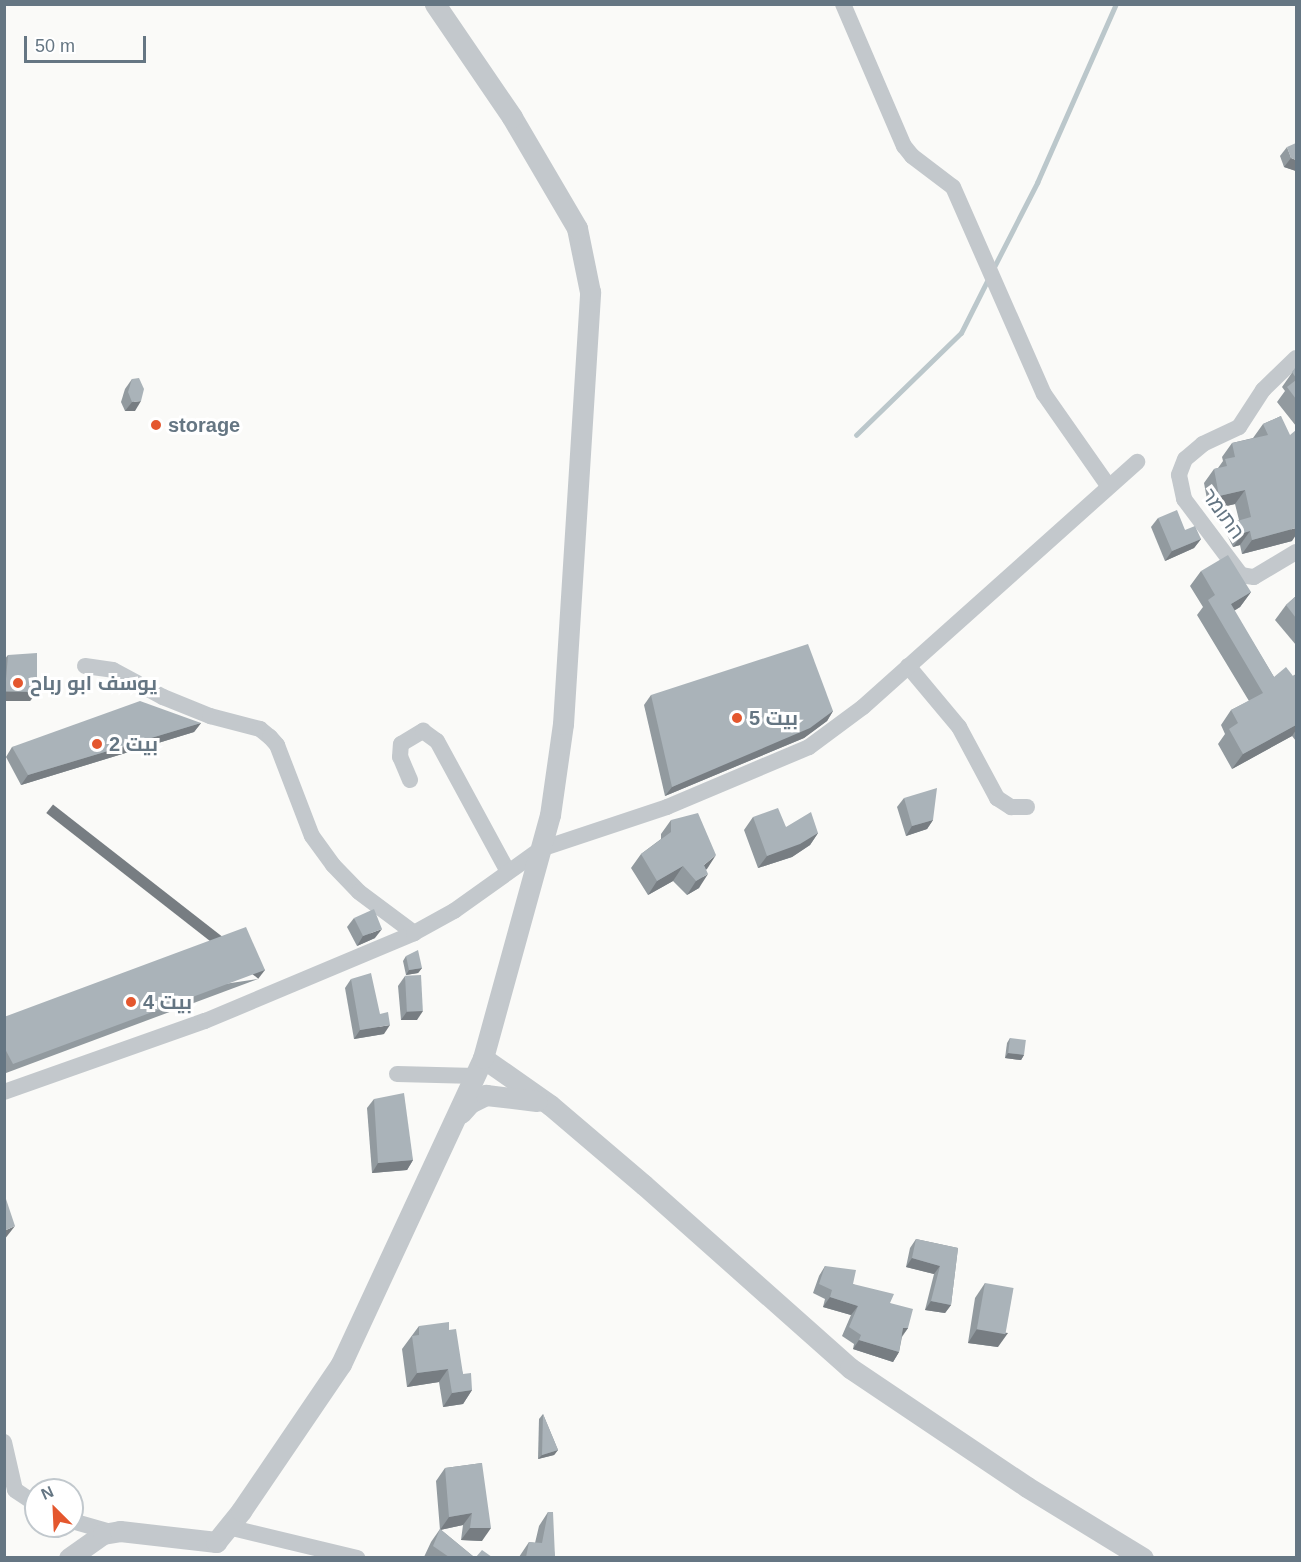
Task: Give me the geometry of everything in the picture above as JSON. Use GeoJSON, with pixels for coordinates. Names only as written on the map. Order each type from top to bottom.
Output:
{"type":"FeatureCollection","features":[{"type":"Feature","properties":{"kind":"street"},"geometry":{"type":"LineString","coordinates":[[220,1542],[341,1364],[459,1116],[479,1067],[541,849],[559,769],[590,292],[577,228],[512,117],[435,4]]}},
{"type":"Feature","properties":{"kind":"street"},"geometry":{"type":"LineString","coordinates":[[843,4],[904,146],[912,156],[953,187],[1044,394],[1109,487]]}},
{"type":"Feature","properties":{"kind":"street","name":"התומר"},"geometry":{"type":"LineString","coordinates":[[1296,358],[1263,390],[1239,427],[1203,444],[1185,459],[1179,475],[1184,498],[1241,575],[1254,577],[1296,552]]}},
{"type":"Feature","properties":{"kind":"street"},"geometry":{"type":"LineString","coordinates":[[4,1092],[205,1021],[414,933],[454,911],[541,849],[667,807],[809,747],[908,666],[1137,462]]}},
{"type":"Feature","properties":{"kind":"street"},"geometry":{"type":"LineString","coordinates":[[84,666],[113,670],[163,697],[210,716],[260,729],[270,737],[277,745],[312,836],[333,865],[358,892],[414,933]]}},
{"type":"Feature","properties":{"kind":"street"},"geometry":{"type":"LineString","coordinates":[[908,666],[959,727],[997,798],[1011,807],[1026,807]]}},
{"type":"Feature","properties":{"kind":"street"},"geometry":{"type":"LineString","coordinates":[[410,780],[400,757],[401,744],[423,731],[437,741],[508,872]]}},
{"type":"Feature","properties":{"kind":"street"},"geometry":{"type":"LineString","coordinates":[[397,1074],[479,1067],[553,1108],[850,1368],[1027,1487],[1143,1557]]}},
{"type":"Feature","properties":{"kind":"street"},"geometry":{"type":"LineString","coordinates":[[459,1116],[470,1103],[486,1095],[530,1098],[553,1108]]}},
{"type":"Feature","properties":{"kind":"street"},"geometry":{"type":"LineString","coordinates":[[4,1442],[15,1490],[24,1496]]}},
{"type":"Feature","properties":{"kind":"street"},"geometry":{"type":"LineString","coordinates":[[84,1524],[110,1532],[154,1533],[357,1557]]}},
{"type":"Feature","properties":{"kind":"street"},"geometry":{"type":"LineString","coordinates":[[69,1557],[110,1532]]}},
{"type":"Feature","properties":{"kind":"building"},"geometry":{"type":"Polygon","coordinates":[[[1296,143],[1296,160],[1291,158],[1287,147],[1296,143]]]}},
{"type":"Feature","properties":{"kind":"building"},"geometry":{"type":"Polygon","coordinates":[[[139,378],[144,389],[141,401],[132,402],[128,392],[132,379],[139,378]]]}},
{"type":"Feature","properties":{"kind":"building"},"geometry":{"type":"Polygon","coordinates":[[[1296,380],[1296,399],[1287,387],[1296,380]]]}},
{"type":"Feature","properties":{"kind":"building"},"geometry":{"type":"Polygon","coordinates":[[[1281,416],[1290,435],[1296,430],[1296,528],[1252,540],[1250,531],[1243,533],[1237,521],[1251,517],[1245,490],[1219,496],[1214,469],[1227,466],[1225,459],[1235,457],[1232,443],[1268,435],[1263,424],[1281,416]]]}},
{"type":"Feature","properties":{"kind":"building"},"geometry":{"type":"Polygon","coordinates":[[[1177,510],[1185,530],[1195,526],[1201,539],[1172,551],[1158,518],[1177,510]]]}},
{"type":"Feature","properties":{"kind":"building"},"geometry":{"type":"Polygon","coordinates":[[[1228,555],[1251,592],[1231,604],[1274,677],[1286,667],[1293,676],[1296,674],[1296,725],[1243,754],[1229,729],[1238,723],[1231,710],[1263,693],[1208,600],[1215,595],[1201,571],[1228,555]]]}},
{"type":"Feature","properties":{"kind":"building"},"geometry":{"type":"Polygon","coordinates":[[[1296,596],[1296,618],[1286,605],[1296,596]]]}},
{"type":"Feature","properties":{"kind":"building","name":"بيت 5"},"geometry":{"type":"Polygon","coordinates":[[[808,644],[833,711],[810,728],[672,787],[651,695],[808,644]]]}},
{"type":"Feature","properties":{"kind":"building","name":"يوسف ابو رباح"},"geometry":{"type":"Polygon","coordinates":[[[37,653],[37,692],[5,691],[8,655],[37,653]]]}},
{"type":"Feature","properties":{"kind":"building","name":"بيت 2"},"geometry":{"type":"Polygon","coordinates":[[[140,701],[201,723],[28,775],[12,747],[140,701]]]}},
{"type":"Feature","properties":{"kind":"building"},"geometry":{"type":"Polygon","coordinates":[[[937,788],[933,820],[912,826],[904,798],[937,788]]]}},
{"type":"Feature","properties":{"kind":"building"},"geometry":{"type":"Polygon","coordinates":[[[778,808],[786,827],[811,812],[818,833],[800,844],[767,856],[753,817],[778,808]]]}},
{"type":"Feature","properties":{"kind":"building"},"geometry":{"type":"Polygon","coordinates":[[[698,813],[716,855],[704,865],[708,874],[696,881],[683,866],[657,881],[641,854],[671,832],[671,820],[698,813]]]}},
{"type":"Feature","properties":{"kind":"building"},"geometry":{"type":"Polygon","coordinates":[[[374,909],[382,929],[363,936],[354,918],[374,909]]]}},
{"type":"Feature","properties":{"kind":"building","name":"بيت 4"},"geometry":{"type":"Polygon","coordinates":[[[246,927],[265,970],[13,1064],[4,1047],[4,1017],[246,927]]]}},
{"type":"Feature","properties":{"kind":"building"},"geometry":{"type":"Polygon","coordinates":[[[418,950],[422,968],[409,970],[406,956],[418,950]]]}},
{"type":"Feature","properties":{"kind":"building"},"geometry":{"type":"Polygon","coordinates":[[[371,973],[380,1014],[388,1012],[390,1025],[360,1030],[351,979],[371,973]]]}},
{"type":"Feature","properties":{"kind":"building"},"geometry":{"type":"Polygon","coordinates":[[[421,975],[423,1011],[407,1012],[405,976],[421,975]]]}},
{"type":"Feature","properties":{"kind":"building"},"geometry":{"type":"Polygon","coordinates":[[[1010,1038],[1026,1040],[1024,1055],[1008,1053],[1010,1038]]]}},
{"type":"Feature","properties":{"kind":"building"},"geometry":{"type":"Polygon","coordinates":[[[404,1093],[413,1160],[378,1163],[374,1099],[404,1093]]]}},
{"type":"Feature","properties":{"kind":"building"},"geometry":{"type":"Polygon","coordinates":[[[4,1193],[15,1226],[4,1231],[4,1193]]]}},
{"type":"Feature","properties":{"kind":"building"},"geometry":{"type":"Polygon","coordinates":[[[916,1239],[958,1248],[951,1305],[931,1301],[940,1266],[912,1258],[916,1239]]]}},
{"type":"Feature","properties":{"kind":"building"},"geometry":{"type":"Polygon","coordinates":[[[825,1266],[856,1270],[853,1284],[894,1294],[890,1303],[913,1309],[908,1328],[903,1328],[899,1352],[859,1340],[861,1335],[849,1327],[858,1306],[830,1297],[832,1290],[819,1284],[825,1266]]]}},
{"type":"Feature","properties":{"kind":"building"},"geometry":{"type":"Polygon","coordinates":[[[985,1283],[1014,1288],[1005,1334],[977,1329],[985,1283]]]}},
{"type":"Feature","properties":{"kind":"building"},"geometry":{"type":"Polygon","coordinates":[[[449,1322],[449,1330],[456,1329],[463,1374],[471,1373],[472,1390],[452,1393],[448,1369],[417,1373],[412,1336],[419,1335],[419,1326],[449,1322]]]}},
{"type":"Feature","properties":{"kind":"building"},"geometry":{"type":"Polygon","coordinates":[[[543,1414],[558,1450],[542,1455],[543,1414]]]}},
{"type":"Feature","properties":{"kind":"building"},"geometry":{"type":"Polygon","coordinates":[[[482,1463],[491,1528],[470,1528],[472,1513],[449,1517],[445,1468],[482,1463]]]}},
{"type":"Feature","properties":{"kind":"building"},"geometry":{"type":"Polygon","coordinates":[[[548,1512],[553,1512],[555,1557],[526,1557],[529,1542],[542,1543],[548,1512]]]}},
{"type":"Feature","properties":{"kind":"building"},"geometry":{"type":"Polygon","coordinates":[[[440,1529],[474,1557],[449,1557],[433,1546],[440,1529]]]}},
{"type":"Feature","properties":{"kind":"building"},"geometry":{"type":"Polygon","coordinates":[[[482,1550],[492,1557],[476,1557],[482,1550]]]}},
{"type":"Feature","properties":{"kind":"waterway"},"geometry":{"type":"LineString","coordinates":[[993,269],[1037,183],[1116,4]]}},
{"type":"Feature","properties":{"kind":"waterway"},"geometry":{"type":"LineString","coordinates":[[856,435],[961,333],[988,279]]}},
{"type":"Feature","properties":{"kind":"place","name":"storage"},"geometry":{"type":"Point","coordinates":[156,425]}},
{"type":"Feature","properties":{"kind":"place","name":"يوسف ابو رباح"},"geometry":{"type":"Point","coordinates":[18,683]}},
{"type":"Feature","properties":{"kind":"place","name":"بيت 5"},"geometry":{"type":"Point","coordinates":[737,718]}},
{"type":"Feature","properties":{"kind":"place","name":"بيت 2"},"geometry":{"type":"Point","coordinates":[97,744]}},
{"type":"Feature","properties":{"kind":"place","name":"بيت 4"},"geometry":{"type":"Point","coordinates":[131,1002]}}]}
